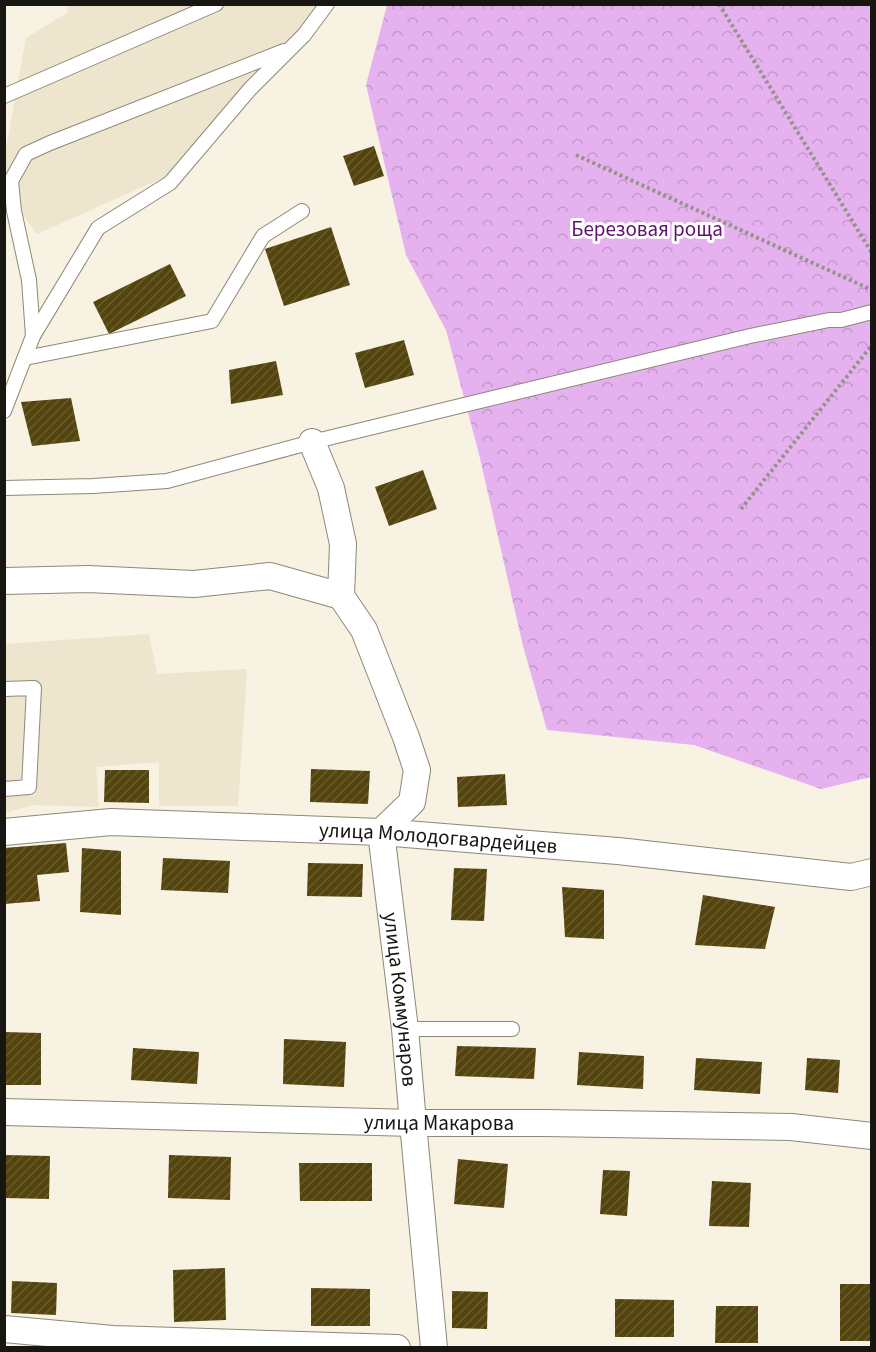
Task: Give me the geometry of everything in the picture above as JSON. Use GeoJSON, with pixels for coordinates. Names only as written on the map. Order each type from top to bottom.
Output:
{"type":"FeatureCollection","features":[{"type":"Feature","properties":{"kind":"street"},"geometry":{"type":"LineString","coordinates":[[312,442],[331,488],[343,544],[341,596],[364,630],[417,771],[412,802],[381,832]]}},
{"type":"Feature","properties":{"kind":"street"},"geometry":{"type":"LineString","coordinates":[[4,581],[88,579],[194,584],[270,576],[341,596]]}},
{"type":"Feature","properties":{"kind":"street","name":"улица Молодогвардейцев"},"geometry":{"type":"LineString","coordinates":[[4,832],[111,822],[381,832],[618,851],[851,877],[872,872]]}},
{"type":"Feature","properties":{"kind":"street","name":"улица Коммунаров"},"geometry":{"type":"LineString","coordinates":[[381,832],[405,1029],[434,1347]]}},
{"type":"Feature","properties":{"kind":"street","name":"улица Макарова"},"geometry":{"type":"LineString","coordinates":[[4,1112],[413,1123],[791,1127],[872,1136]]}},
{"type":"Feature","properties":{"kind":"street"},"geometry":{"type":"LineString","coordinates":[[4,1329],[113,1338],[397,1347]]}},
{"type":"Feature","properties":{"kind":"lane"},"geometry":{"type":"LineString","coordinates":[[4,96],[216,4]]}},
{"type":"Feature","properties":{"kind":"lane"},"geometry":{"type":"LineString","coordinates":[[4,411],[33,336],[98,228],[170,183],[250,89],[304,35],[327,4]]}},
{"type":"Feature","properties":{"kind":"lane"},"geometry":{"type":"LineString","coordinates":[[33,336],[29,280],[14,211],[11,181],[26,154],[291,48]]}},
{"type":"Feature","properties":{"kind":"lane"},"geometry":{"type":"LineString","coordinates":[[25,357],[212,321],[262,237],[302,211]]}},
{"type":"Feature","properties":{"kind":"lane"},"geometry":{"type":"LineString","coordinates":[[4,488],[93,486],[167,481],[312,442],[750,336],[829,320],[841,320],[872,312]]}},
{"type":"Feature","properties":{"kind":"lane"},"geometry":{"type":"LineString","coordinates":[[4,689],[34,688],[29,787],[4,789]]}},
{"type":"Feature","properties":{"kind":"lane"},"geometry":{"type":"LineString","coordinates":[[405,1029],[512,1029]]}},
{"type":"Feature","properties":{"kind":"path"},"geometry":{"type":"LineString","coordinates":[[719,4],[872,253]]}},
{"type":"Feature","properties":{"kind":"path"},"geometry":{"type":"LineString","coordinates":[[576,155],[872,290]]}},
{"type":"Feature","properties":{"kind":"path"},"geometry":{"type":"LineString","coordinates":[[741,509],[872,345]]}},
{"type":"Feature","properties":{"kind":"shaded area"},"geometry":{"type":"Polygon","coordinates":[[[67,5],[318,5],[304,28],[215,118],[165,177],[37,234],[5,192],[5,154],[26,38],[67,13],[67,5]]]}},
{"type":"Feature","properties":{"kind":"shaded area"},"geometry":{"type":"Polygon","coordinates":[[[149,634],[157,674],[247,669],[238,806],[159,806],[159,762],[96,767],[99,807],[32,805],[5,813],[5,644],[149,634]]]}},
{"type":"Feature","properties":{"kind":"green space","name":"Березовая роща"},"geometry":{"type":"Polygon","coordinates":[[[387,5],[871,5],[871,777],[821,789],[694,745],[547,730],[523,646],[479,454],[446,330],[406,255],[366,85],[387,5]]]}},
{"type":"Feature","properties":{"kind":"building"},"geometry":{"type":"Polygon","coordinates":[[[374,146],[384,176],[354,186],[343,156],[374,146]]]}},
{"type":"Feature","properties":{"kind":"building"},"geometry":{"type":"Polygon","coordinates":[[[331,227],[350,285],[284,306],[265,249],[331,227]]]}},
{"type":"Feature","properties":{"kind":"building"},"geometry":{"type":"Polygon","coordinates":[[[170,264],[186,296],[109,334],[93,302],[170,264]]]}},
{"type":"Feature","properties":{"kind":"building"},"geometry":{"type":"Polygon","coordinates":[[[404,340],[414,375],[365,388],[355,353],[404,340]]]}},
{"type":"Feature","properties":{"kind":"building"},"geometry":{"type":"Polygon","coordinates":[[[276,361],[283,395],[231,404],[229,370],[276,361]]]}},
{"type":"Feature","properties":{"kind":"building"},"geometry":{"type":"Polygon","coordinates":[[[71,398],[80,441],[32,446],[21,402],[71,398]]]}},
{"type":"Feature","properties":{"kind":"building"},"geometry":{"type":"Polygon","coordinates":[[[423,470],[437,509],[389,526],[375,487],[423,470]]]}},
{"type":"Feature","properties":{"kind":"building"},"geometry":{"type":"Polygon","coordinates":[[[311,769],[370,771],[368,804],[310,802],[311,769]]]}},
{"type":"Feature","properties":{"kind":"building"},"geometry":{"type":"Polygon","coordinates":[[[105,770],[149,770],[149,803],[104,802],[105,770]]]}},
{"type":"Feature","properties":{"kind":"building"},"geometry":{"type":"Polygon","coordinates":[[[505,774],[507,805],[458,807],[457,777],[505,774]]]}},
{"type":"Feature","properties":{"kind":"building"},"geometry":{"type":"Polygon","coordinates":[[[66,843],[69,872],[37,875],[40,901],[4,904],[4,848],[66,843]]]}},
{"type":"Feature","properties":{"kind":"building"},"geometry":{"type":"Polygon","coordinates":[[[82,848],[121,851],[121,915],[80,912],[82,848]]]}},
{"type":"Feature","properties":{"kind":"building"},"geometry":{"type":"Polygon","coordinates":[[[163,858],[230,861],[228,893],[161,890],[163,858]]]}},
{"type":"Feature","properties":{"kind":"building"},"geometry":{"type":"Polygon","coordinates":[[[308,863],[363,864],[362,897],[307,896],[308,863]]]}},
{"type":"Feature","properties":{"kind":"building"},"geometry":{"type":"Polygon","coordinates":[[[454,868],[487,869],[484,921],[451,920],[454,868]]]}},
{"type":"Feature","properties":{"kind":"building"},"geometry":{"type":"Polygon","coordinates":[[[562,887],[604,890],[604,939],[565,937],[562,887]]]}},
{"type":"Feature","properties":{"kind":"building"},"geometry":{"type":"Polygon","coordinates":[[[703,895],[775,907],[765,949],[695,945],[703,895]]]}},
{"type":"Feature","properties":{"kind":"building"},"geometry":{"type":"Polygon","coordinates":[[[4,1032],[41,1033],[41,1085],[4,1085],[4,1032]]]}},
{"type":"Feature","properties":{"kind":"building"},"geometry":{"type":"Polygon","coordinates":[[[284,1039],[346,1042],[344,1087],[283,1084],[284,1039]]]}},
{"type":"Feature","properties":{"kind":"building"},"geometry":{"type":"Polygon","coordinates":[[[457,1046],[536,1048],[534,1079],[455,1076],[457,1046]]]}},
{"type":"Feature","properties":{"kind":"building"},"geometry":{"type":"Polygon","coordinates":[[[133,1048],[199,1052],[197,1084],[131,1080],[133,1048]]]}},
{"type":"Feature","properties":{"kind":"building"},"geometry":{"type":"Polygon","coordinates":[[[579,1052],[644,1056],[643,1089],[577,1085],[579,1052]]]}},
{"type":"Feature","properties":{"kind":"building"},"geometry":{"type":"Polygon","coordinates":[[[696,1058],[762,1062],[760,1094],[694,1090],[696,1058]]]}},
{"type":"Feature","properties":{"kind":"building"},"geometry":{"type":"Polygon","coordinates":[[[807,1058],[840,1060],[838,1093],[805,1090],[807,1058]]]}},
{"type":"Feature","properties":{"kind":"building"},"geometry":{"type":"Polygon","coordinates":[[[5,1155],[50,1156],[49,1199],[5,1198],[5,1155]]]}},
{"type":"Feature","properties":{"kind":"building"},"geometry":{"type":"Polygon","coordinates":[[[169,1155],[231,1157],[230,1200],[168,1198],[169,1155]]]}},
{"type":"Feature","properties":{"kind":"building"},"geometry":{"type":"Polygon","coordinates":[[[458,1159],[508,1164],[504,1208],[454,1204],[458,1159]]]}},
{"type":"Feature","properties":{"kind":"building"},"geometry":{"type":"Polygon","coordinates":[[[299,1163],[372,1163],[372,1201],[300,1201],[299,1163]]]}},
{"type":"Feature","properties":{"kind":"building"},"geometry":{"type":"Polygon","coordinates":[[[603,1170],[630,1171],[627,1216],[600,1214],[603,1170]]]}},
{"type":"Feature","properties":{"kind":"building"},"geometry":{"type":"Polygon","coordinates":[[[712,1181],[751,1183],[749,1227],[709,1226],[712,1181]]]}},
{"type":"Feature","properties":{"kind":"building"},"geometry":{"type":"Polygon","coordinates":[[[225,1268],[226,1320],[174,1322],[173,1270],[225,1268]]]}},
{"type":"Feature","properties":{"kind":"building"},"geometry":{"type":"Polygon","coordinates":[[[12,1281],[57,1283],[56,1315],[11,1313],[12,1281]]]}},
{"type":"Feature","properties":{"kind":"building"},"geometry":{"type":"Polygon","coordinates":[[[840,1284],[872,1284],[872,1341],[840,1341],[840,1284]]]}},
{"type":"Feature","properties":{"kind":"building"},"geometry":{"type":"Polygon","coordinates":[[[311,1288],[370,1289],[370,1326],[311,1326],[311,1288]]]}},
{"type":"Feature","properties":{"kind":"building"},"geometry":{"type":"Polygon","coordinates":[[[452,1291],[488,1292],[487,1329],[452,1328],[452,1291]]]}},
{"type":"Feature","properties":{"kind":"building"},"geometry":{"type":"Polygon","coordinates":[[[615,1299],[674,1300],[674,1337],[615,1337],[615,1299]]]}},
{"type":"Feature","properties":{"kind":"building"},"geometry":{"type":"Polygon","coordinates":[[[716,1306],[758,1306],[758,1343],[715,1343],[716,1306]]]}}]}
